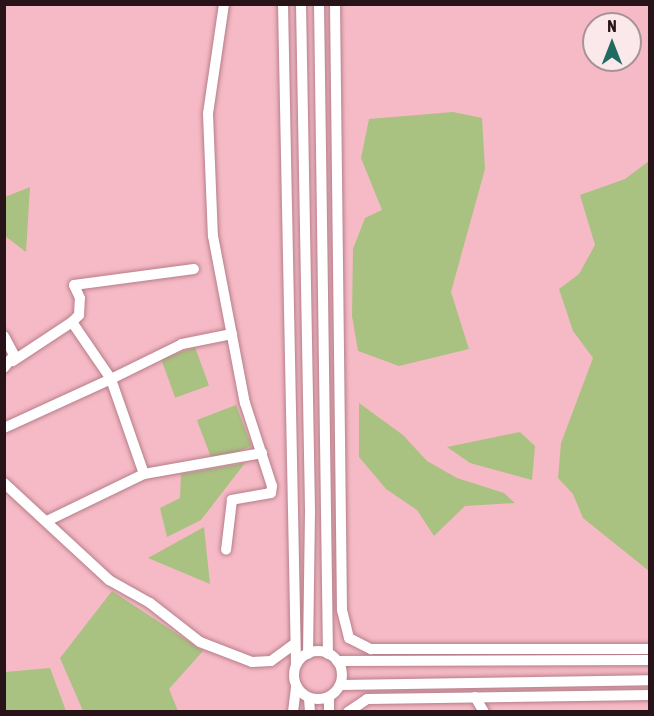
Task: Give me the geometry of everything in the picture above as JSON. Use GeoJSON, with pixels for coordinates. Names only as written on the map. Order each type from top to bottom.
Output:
{"type":"FeatureCollection","features":[{"type":"Feature","properties":{"kind":"street"},"geometry":{"type":"LineString","coordinates":[[224,4],[208,114],[213,236],[245,403],[262,453],[271,493],[232,500],[226,550]]}},
{"type":"Feature","properties":{"kind":"street"},"geometry":{"type":"LineString","coordinates":[[283,4],[293,645],[296,664],[293,711]]}},
{"type":"Feature","properties":{"kind":"street"},"geometry":{"type":"LineString","coordinates":[[301,4],[310,511],[308,654]]}},
{"type":"Feature","properties":{"kind":"street"},"geometry":{"type":"LineString","coordinates":[[319,4],[332,658],[340,685]]}},
{"type":"Feature","properties":{"kind":"street"},"geometry":{"type":"LineString","coordinates":[[335,4],[342,610],[349,638],[371,650],[650,649]]}},
{"type":"Feature","properties":{"kind":"street"},"geometry":{"type":"LineString","coordinates":[[4,336],[9,364],[79,315],[80,298],[74,285],[194,268]]}},
{"type":"Feature","properties":{"kind":"street"},"geometry":{"type":"LineString","coordinates":[[72,322],[111,379],[144,474]]}},
{"type":"Feature","properties":{"kind":"street"},"geometry":{"type":"LineString","coordinates":[[4,428],[182,344],[232,334]]}},
{"type":"Feature","properties":{"kind":"street"},"geometry":{"type":"LineString","coordinates":[[49,520],[144,474],[262,453]]}},
{"type":"Feature","properties":{"kind":"street"},"geometry":{"type":"LineString","coordinates":[[4,483],[49,520],[109,580],[150,603],[216,651],[252,662],[271,661],[293,645]]}},
{"type":"Feature","properties":{"kind":"street"},"geometry":{"type":"LineString","coordinates":[[296,664],[308,654],[332,658],[646,660],[646,680],[340,685],[329,697],[329,711]]}},
{"type":"Feature","properties":{"kind":"street"},"geometry":{"type":"LineString","coordinates":[[296,686],[309,698],[310,711]]}},
{"type":"Feature","properties":{"kind":"street"},"geometry":{"type":"LineString","coordinates":[[348,711],[367,699],[650,695]]}},
{"type":"Feature","properties":{"kind":"street"},"geometry":{"type":"LineString","coordinates":[[309,698],[329,697]]}},
{"type":"Feature","properties":{"kind":"street"},"geometry":{"type":"LineString","coordinates":[[475,697],[484,711]]}},
{"type":"Feature","properties":{"kind":"green space"},"geometry":{"type":"Polygon","coordinates":[[[453,112],[482,118],[485,169],[451,292],[469,349],[399,366],[358,351],[352,316],[353,249],[365,218],[382,210],[361,158],[369,119],[453,112]]]}},
{"type":"Feature","properties":{"kind":"green space"},"geometry":{"type":"Polygon","coordinates":[[[649,161],[649,571],[583,518],[573,494],[558,478],[561,443],[593,358],[573,331],[559,289],[579,274],[595,245],[580,195],[625,179],[649,161]]]}},
{"type":"Feature","properties":{"kind":"green space"},"geometry":{"type":"Polygon","coordinates":[[[30,187],[26,252],[5,236],[5,197],[30,187]]]}},
{"type":"Feature","properties":{"kind":"green space"},"geometry":{"type":"Polygon","coordinates":[[[195,347],[209,386],[175,398],[161,359],[195,347]]]}},
{"type":"Feature","properties":{"kind":"green space"},"geometry":{"type":"Polygon","coordinates":[[[359,403],[403,435],[427,461],[457,478],[504,493],[515,503],[465,506],[434,536],[417,510],[386,489],[359,457],[359,403]]]}},
{"type":"Feature","properties":{"kind":"green space"},"geometry":{"type":"Polygon","coordinates":[[[236,405],[252,446],[213,461],[197,420],[236,405]]]}},
{"type":"Feature","properties":{"kind":"green space"},"geometry":{"type":"Polygon","coordinates":[[[520,432],[535,446],[532,480],[470,463],[447,447],[520,432]]]}},
{"type":"Feature","properties":{"kind":"green space"},"geometry":{"type":"Polygon","coordinates":[[[245,463],[201,520],[167,537],[160,508],[180,498],[181,474],[245,463]]]}},
{"type":"Feature","properties":{"kind":"green space"},"geometry":{"type":"Polygon","coordinates":[[[204,527],[210,584],[148,558],[204,527]]]}},
{"type":"Feature","properties":{"kind":"green space"},"geometry":{"type":"Polygon","coordinates":[[[112,591],[203,651],[169,689],[178,711],[83,711],[60,658],[112,591]]]}},
{"type":"Feature","properties":{"kind":"green space"},"geometry":{"type":"Polygon","coordinates":[[[50,668],[66,711],[5,711],[5,672],[50,668]]]}}]}
